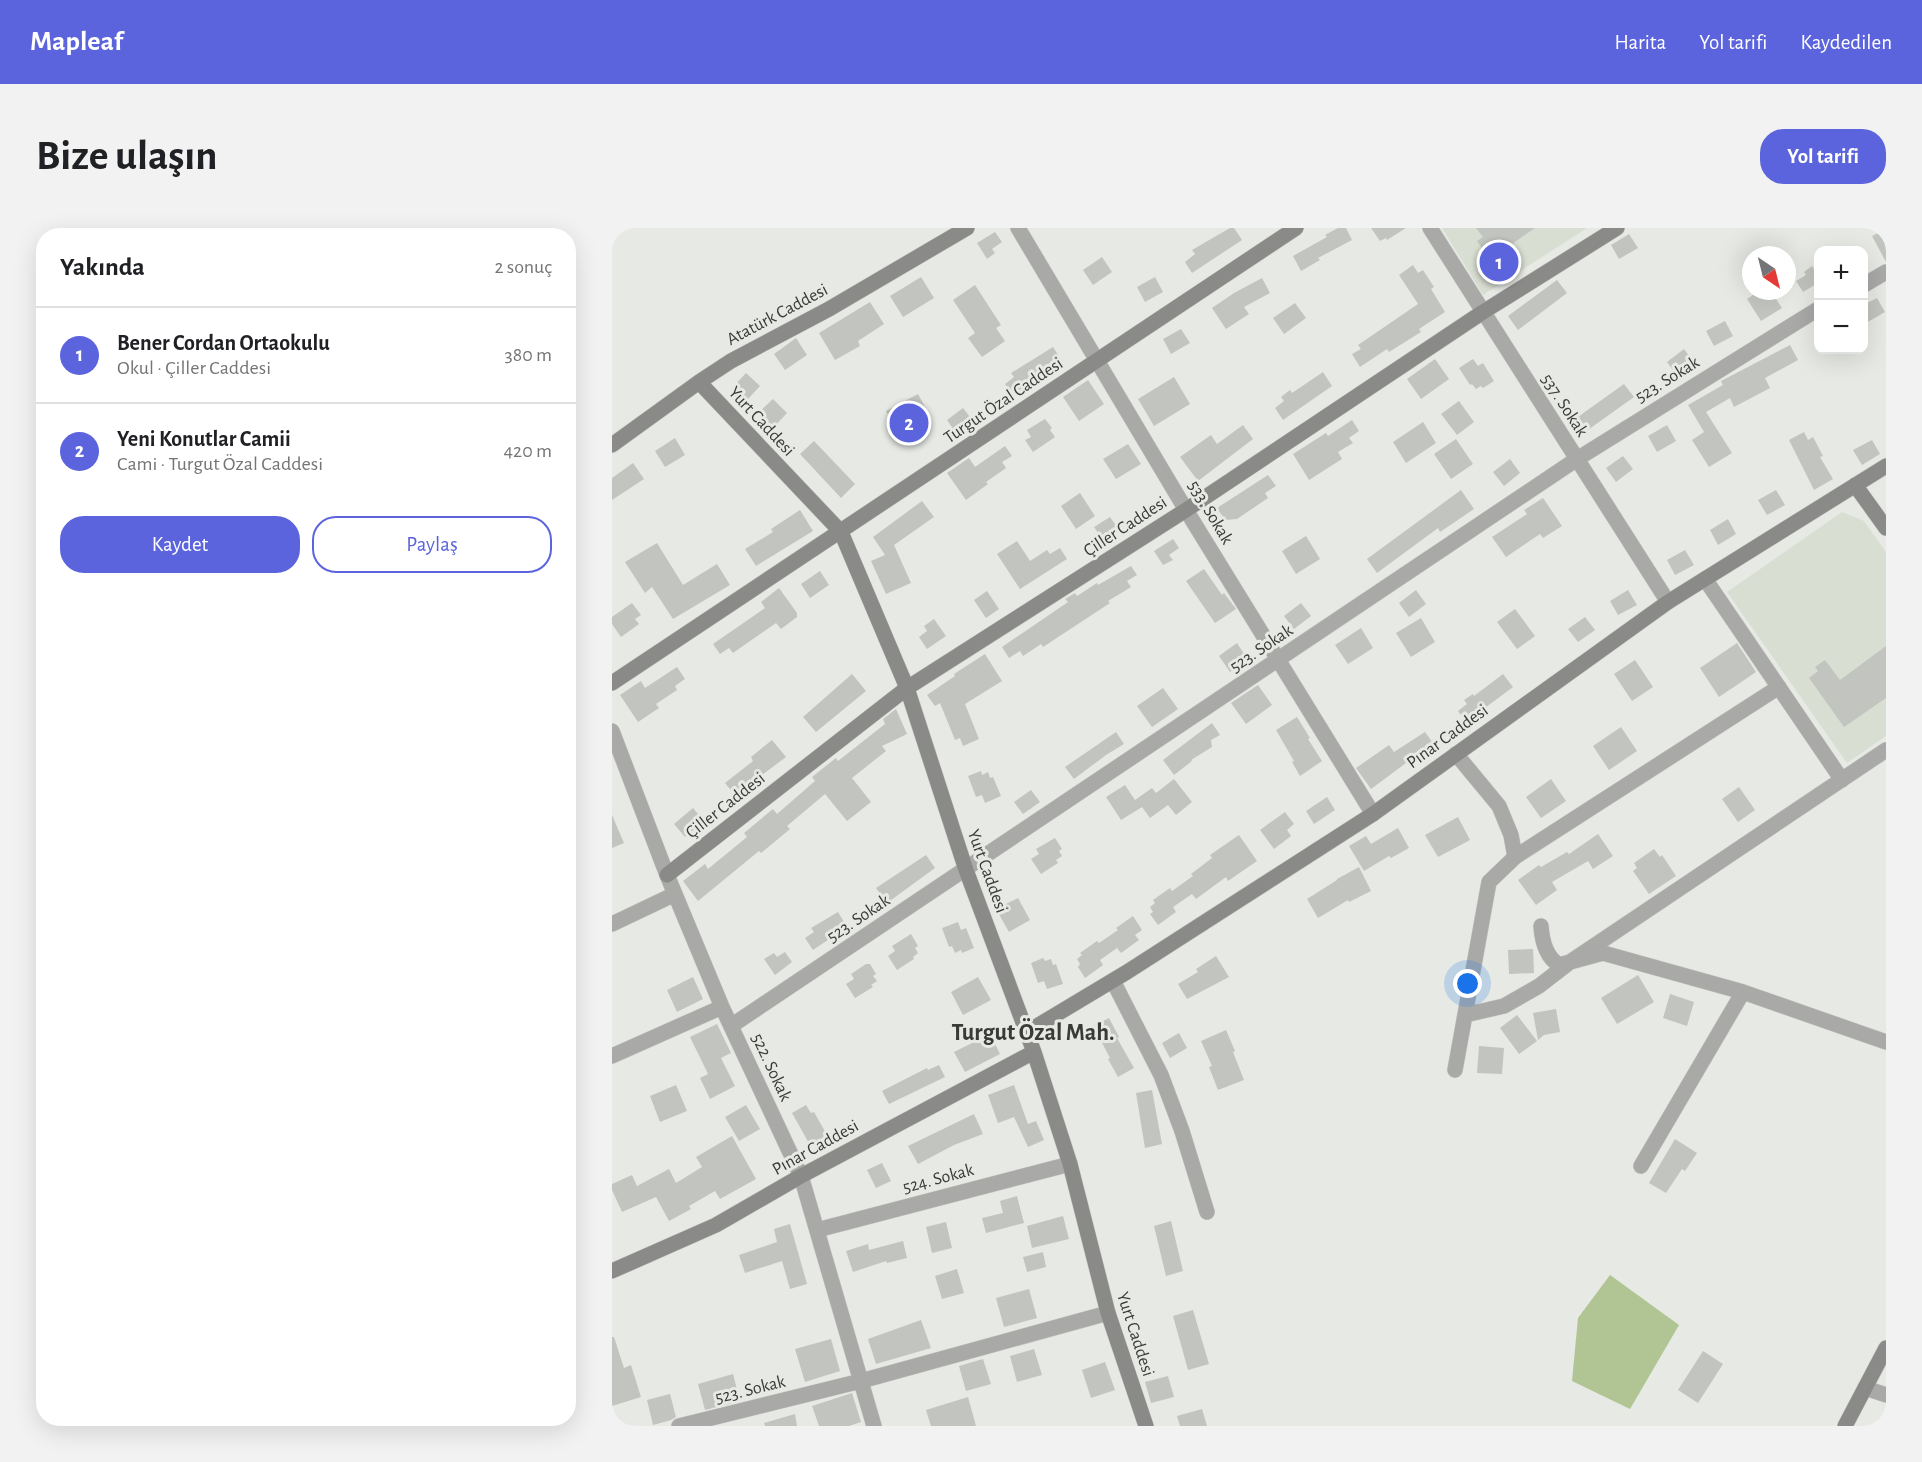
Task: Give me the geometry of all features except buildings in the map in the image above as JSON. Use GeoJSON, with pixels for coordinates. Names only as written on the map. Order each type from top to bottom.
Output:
{"type":"FeatureCollection","features":[{"type":"Feature","properties":{"kind":"street","name":"Atatürk Caddesi"},"geometry":{"type":"LineString","coordinates":[[612,445],[731,361],[829,309],[967,228]]}},
{"type":"Feature","properties":{"kind":"street","name":"533. Sokak"},"geometry":{"type":"LineString","coordinates":[[1018,228],[1186,510],[1373,814]]}},
{"type":"Feature","properties":{"kind":"street","name":"Turgut Özal Caddesi"},"geometry":{"type":"LineString","coordinates":[[612,683],[1296,228]]}},
{"type":"Feature","properties":{"kind":"street","name":"537. Sokak"},"geometry":{"type":"LineString","coordinates":[[1430,228],[1668,602]]}},
{"type":"Feature","properties":{"kind":"street","name":"Çiller Caddesi"},"geometry":{"type":"LineString","coordinates":[[667,875],[907,688],[1186,510],[1483,312],[1617,228]]}},
{"type":"Feature","properties":{"kind":"street"},"geometry":{"type":"LineString","coordinates":[[1868,282],[1886,272]]}},
{"type":"Feature","properties":{"kind":"street","name":"523. Sokak"},"geometry":{"type":"LineString","coordinates":[[731,1026],[1577,459],[1814,311]]}},
{"type":"Feature","properties":{"kind":"street","name":"Yurt Caddesi"},"geometry":{"type":"LineString","coordinates":[[699,382],[840,532],[907,688],[966,870],[1034,1052],[1070,1164],[1108,1313],[1146,1426]]}},
{"type":"Feature","properties":{"kind":"street","name":"Pınar Caddesi"},"geometry":{"type":"LineString","coordinates":[[1027,1032],[1113,981],[1373,814],[1668,602],[1886,466]]}},
{"type":"Feature","properties":{"kind":"street"},"geometry":{"type":"LineString","coordinates":[[1855,485],[1886,528]]}},
{"type":"Feature","properties":{"kind":"street"},"geometry":{"type":"LineString","coordinates":[[1705,579],[1842,780]]}},
{"type":"Feature","properties":{"kind":"street"},"geometry":{"type":"LineString","coordinates":[[1455,1070],[1489,882],[1515,857],[1779,687]]}},
{"type":"Feature","properties":{"kind":"street","name":"522. Sokak"},"geometry":{"type":"LineString","coordinates":[[612,731],[667,875],[722,1006],[801,1176],[874,1426]]}},
{"type":"Feature","properties":{"kind":"street"},"geometry":{"type":"LineString","coordinates":[[1465,1015],[1504,1006],[1539,986],[1570,962],[1886,750]]}},
{"type":"Feature","properties":{"kind":"street"},"geometry":{"type":"LineString","coordinates":[[1456,754],[1499,806],[1511,835],[1515,857]]}},
{"type":"Feature","properties":{"kind":"street"},"geometry":{"type":"LineString","coordinates":[[612,924],[675,894]]}},
{"type":"Feature","properties":{"kind":"street"},"geometry":{"type":"LineString","coordinates":[[1541,926],[1542,939],[1552,960],[1559,965],[1603,953],[1743,992],[1886,1042]]}},
{"type":"Feature","properties":{"kind":"street"},"geometry":{"type":"LineString","coordinates":[[1113,981],[1161,1075],[1182,1131],[1207,1212]]}},
{"type":"Feature","properties":{"kind":"street"},"geometry":{"type":"LineString","coordinates":[[1641,1166],[1743,992]]}},
{"type":"Feature","properties":{"kind":"street"},"geometry":{"type":"LineString","coordinates":[[612,1056],[722,1006]]}},
{"type":"Feature","properties":{"kind":"street","name":"Pınar Caddesi"},"geometry":{"type":"LineString","coordinates":[[612,1271],[716,1225],[801,1176],[1034,1052]]}},
{"type":"Feature","properties":{"kind":"street","name":"524. Sokak"},"geometry":{"type":"LineString","coordinates":[[817,1230],[1070,1164]]}},
{"type":"Feature","properties":{"kind":"street","name":"523. Sokak"},"geometry":{"type":"LineString","coordinates":[[679,1426],[861,1382],[1108,1313]]}},
{"type":"Feature","properties":{"kind":"street"},"geometry":{"type":"LineString","coordinates":[[1845,1426],[1886,1348]]}},
{"type":"Feature","properties":{"kind":"street"},"geometry":{"type":"LineString","coordinates":[[1865,1388],[1886,1395]]}},
{"type":"Feature","properties":{"kind":"shaded area"},"geometry":{"type":"Polygon","coordinates":[[[1442,228],[1587,228],[1483,295],[1442,228]]]}},
{"type":"Feature","properties":{"kind":"shaded area"},"geometry":{"type":"Polygon","coordinates":[[[1842,512],[1864,521],[1886,552],[1886,736],[1847,763],[1727,592],[1842,512]]]}},
{"type":"Feature","properties":{"kind":"green space"},"geometry":{"type":"Polygon","coordinates":[[[1610,1275],[1679,1325],[1630,1409],[1572,1381],[1578,1318],[1610,1275]]]}},
{"type":"Feature","properties":{"kind":"place","name":"Bener Cordan Ortaokulu"},"geometry":{"type":"Point","coordinates":[1499,262]}},
{"type":"Feature","properties":{"kind":"place","name":"Yeni Konutlar Camii"},"geometry":{"type":"Point","coordinates":[909,423]}},
{"type":"Feature","properties":{"kind":"district","name":"Turgut Özal Mah."},"geometry":{"type":"Point","coordinates":[1033,1032]}}]}
